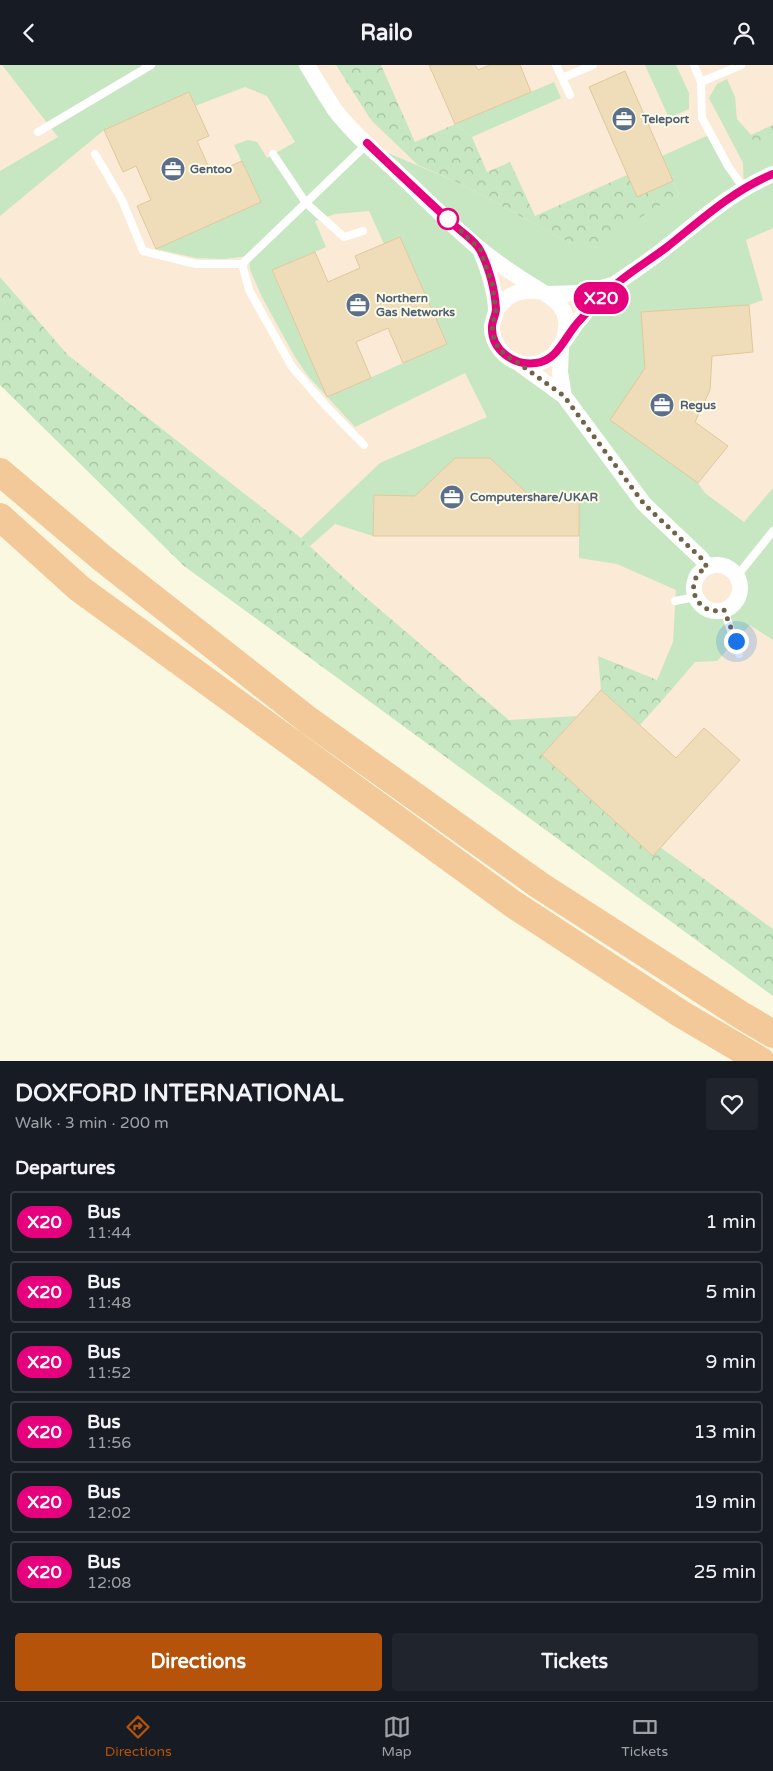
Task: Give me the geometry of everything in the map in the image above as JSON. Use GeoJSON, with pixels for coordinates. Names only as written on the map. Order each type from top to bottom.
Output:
{"type":"FeatureCollection","features":[{"type":"Feature","properties":{"kind":"highway"},"geometry":{"type":"LineString","coordinates":[[0,457],[102,558]]}},
{"type":"Feature","properties":{"kind":"highway"},"geometry":{"type":"LineString","coordinates":[[0,472],[102,558],[308,720],[539,885],[773,1034]]}},
{"type":"Feature","properties":{"kind":"highway"},"geometry":{"type":"LineString","coordinates":[[0,517],[80,589]]}},
{"type":"Feature","properties":{"kind":"highway"},"geometry":{"type":"LineString","coordinates":[[0,525],[80,589],[512,904],[681,1014],[761,1061]]}},
{"type":"Feature","properties":{"kind":"street"},"geometry":{"type":"LineString","coordinates":[[307,65],[336,111],[367,143],[480,249],[552,297],[561,308],[566,322],[560,372],[564,396]]}},
{"type":"Feature","properties":{"kind":"street"},"geometry":{"type":"LineString","coordinates":[[517,362],[529,364],[541,362],[552,356],[574,326],[615,285],[658,254],[720,203],[773,175]]}},
{"type":"Feature","properties":{"kind":"street"},"geometry":{"type":"LineString","coordinates":[[480,249],[492,283],[496,310],[492,327],[494,339],[499,349],[564,396],[644,504],[701,558],[707,567]]}},
{"type":"Feature","properties":{"kind":"street"},"geometry":{"type":"LineString","coordinates":[[496,310],[504,300],[514,293],[525,290],[584,293],[615,285]]}},
{"type":"Feature","properties":{"kind":"street"},"geometry":{"type":"LineString","coordinates":[[725,566],[737,576],[740,588],[738,598],[733,605],[724,610],[714,611],[706,609],[699,604],[695,597],[694,583],[697,575],[707,567],[725,566]]}},
{"type":"Feature","properties":{"kind":"lane"},"geometry":{"type":"LineString","coordinates":[[556,65],[570,95]]}},
{"type":"Feature","properties":{"kind":"lane"},"geometry":{"type":"LineString","coordinates":[[562,78],[593,65]]}},
{"type":"Feature","properties":{"kind":"lane"},"geometry":{"type":"LineString","coordinates":[[694,65],[701,82],[702,118],[728,166],[744,189]]}},
{"type":"Feature","properties":{"kind":"lane"},"geometry":{"type":"LineString","coordinates":[[701,82],[742,65]]}},
{"type":"Feature","properties":{"kind":"lane"},"geometry":{"type":"LineString","coordinates":[[38,132],[145,66]]}},
{"type":"Feature","properties":{"kind":"lane"},"geometry":{"type":"LineString","coordinates":[[95,155],[122,200],[143,251],[196,264],[242,264],[367,143]]}},
{"type":"Feature","properties":{"kind":"lane"},"geometry":{"type":"LineString","coordinates":[[273,154],[306,203],[344,237],[363,231]]}},
{"type":"Feature","properties":{"kind":"lane"},"geometry":{"type":"LineString","coordinates":[[242,264],[249,290],[292,367],[364,445]]}},
{"type":"Feature","properties":{"kind":"lane"},"geometry":{"type":"LineString","coordinates":[[737,576],[773,531]]}},
{"type":"Feature","properties":{"kind":"lane"},"geometry":{"type":"LineString","coordinates":[[675,601],[695,597]]}},
{"type":"Feature","properties":{"kind":"lane"},"geometry":{"type":"LineString","coordinates":[[724,610],[739,654]]}},
{"type":"Feature","properties":{"kind":"shaded area"},"geometry":{"type":"Polygon","coordinates":[[[0,65],[773,65],[773,929],[653,856],[542,755],[509,720],[356,589],[301,538],[68,355],[0,277],[0,65]]]}},
{"type":"Feature","properties":{"kind":"green space"},"geometry":{"type":"Polygon","coordinates":[[[2,65],[141,65],[143,69],[149,65],[307,65],[367,144],[461,184],[570,243],[679,194],[662,156],[711,134],[744,188],[743,163],[709,98],[717,84],[727,79],[735,97],[737,119],[751,135],[754,143],[773,135],[773,228],[746,240],[763,300],[749,305],[641,312],[645,368],[611,420],[698,483],[705,493],[744,522],[773,488],[773,640],[750,625],[717,661],[695,662],[672,689],[657,680],[673,642],[676,590],[617,564],[579,558],[579,497],[531,497],[490,458],[455,458],[415,496],[374,495],[373,536],[335,524],[310,546],[301,538],[380,463],[487,417],[465,373],[355,427],[327,397],[446,344],[400,237],[384,244],[369,211],[335,214],[315,221],[326,247],[272,271],[327,396],[308,376],[295,357],[262,297],[250,270],[249,256],[224,259],[196,258],[156,249],[261,202],[234,145],[248,140],[257,142],[267,158],[295,142],[267,96],[245,87],[195,106],[189,92],[104,130],[0,216],[0,171],[58,137],[2,65]],[[480,250],[494,339],[564,395],[561,347],[614,285],[546,294],[480,250]],[[717,565],[702,570],[695,579],[694,589],[698,599],[705,608],[715,612],[726,610],[736,601],[739,595],[740,589],[737,578],[729,570],[717,565]]]}},
{"type":"Feature","properties":{"kind":"green space"},"geometry":{"type":"Polygon","coordinates":[[[336,65],[381,65],[415,142],[455,124],[472,137],[487,172],[510,162],[535,216],[627,175],[637,197],[673,181],[679,194],[593,246],[570,243],[461,184],[418,165],[371,120],[336,65]]]}},
{"type":"Feature","properties":{"kind":"green space"},"geometry":{"type":"Polygon","coordinates":[[[645,65],[676,65],[689,93],[689,109],[669,118],[645,65]]]}},
{"type":"Feature","properties":{"kind":"green space"},"geometry":{"type":"Polygon","coordinates":[[[554,82],[561,98],[472,137],[455,124],[554,82]]]}},
{"type":"Feature","properties":{"kind":"green space"},"geometry":{"type":"Polygon","coordinates":[[[773,125],[773,135],[754,144],[751,135],[773,125]]]}},
{"type":"Feature","properties":{"kind":"green space"},"geometry":{"type":"Polygon","coordinates":[[[0,277],[68,355],[301,538],[356,589],[509,720],[577,716],[542,755],[652,855],[660,847],[773,929],[773,996],[184,566],[0,385],[0,277]]]}},
{"type":"Feature","properties":{"kind":"green space"},"geometry":{"type":"Polygon","coordinates":[[[598,656],[657,680],[672,689],[640,725],[601,690],[598,656]]]}},
{"type":"Feature","properties":{"kind":"building"},"geometry":{"type":"Polygon","coordinates":[[[429,65],[475,65],[478,70],[490,65],[520,65],[531,92],[455,124],[429,65]]]}},
{"type":"Feature","properties":{"kind":"building","name":"Teleport"},"geometry":{"type":"Polygon","coordinates":[[[625,71],[673,181],[637,197],[589,87],[625,71]]]}},
{"type":"Feature","properties":{"kind":"building","name":"Gentoo"},"geometry":{"type":"Polygon","coordinates":[[[189,92],[209,136],[197,141],[212,174],[242,161],[261,202],[156,249],[137,206],[151,200],[136,166],[123,172],[104,130],[189,92]]]}},
{"type":"Feature","properties":{"kind":"building","name":"Northern Gas Networks"},"geometry":{"type":"Polygon","coordinates":[[[400,237],[447,344],[403,363],[388,328],[356,342],[371,378],[327,397],[272,270],[315,252],[328,282],[360,268],[355,256],[400,237]]]}},
{"type":"Feature","properties":{"kind":"building","name":"Regus"},"geometry":{"type":"Polygon","coordinates":[[[749,305],[753,352],[712,356],[710,390],[695,422],[728,446],[698,483],[610,420],[645,368],[641,312],[749,305]]]}},
{"type":"Feature","properties":{"kind":"building","name":"Computershare/UKAR"},"geometry":{"type":"Polygon","coordinates":[[[455,458],[490,458],[531,497],[579,497],[579,536],[373,536],[374,495],[415,496],[455,458]]]}},
{"type":"Feature","properties":{"kind":"building"},"geometry":{"type":"Polygon","coordinates":[[[601,690],[676,758],[704,728],[740,760],[653,856],[542,755],[601,690]]]}},
{"type":"Feature","properties":{"kind":"bus line","name":"X20"},"geometry":{"type":"LineString","coordinates":[[367,143],[480,249],[492,283],[496,310],[492,327],[494,339],[499,349],[508,357],[517,362],[529,364],[541,362],[552,356],[561,347],[574,326],[615,285],[658,254],[720,203],[773,174]]}},
{"type":"Feature","properties":{"kind":"place","name":"Teleport"},"geometry":{"type":"Point","coordinates":[624,119]}},
{"type":"Feature","properties":{"kind":"place","name":"Gentoo"},"geometry":{"type":"Point","coordinates":[173,169]}},
{"type":"Feature","properties":{"kind":"place","name":"Northern Gas Networks"},"geometry":{"type":"Point","coordinates":[358,305]}},
{"type":"Feature","properties":{"kind":"place","name":"Regus"},"geometry":{"type":"Point","coordinates":[662,405]}},
{"type":"Feature","properties":{"kind":"place","name":"Computershare/UKAR"},"geometry":{"type":"Point","coordinates":[452,497]}},
{"type":"Feature","properties":{"kind":"route"},"geometry":{"type":"LineString","coordinates":[[448,219],[480,249],[492,283],[496,310],[492,327],[494,339],[499,349],[564,396],[644,504],[701,558],[707,567],[697,575],[693,591],[695,597],[699,604],[706,609],[714,611],[724,610],[736,641]]}}]}
